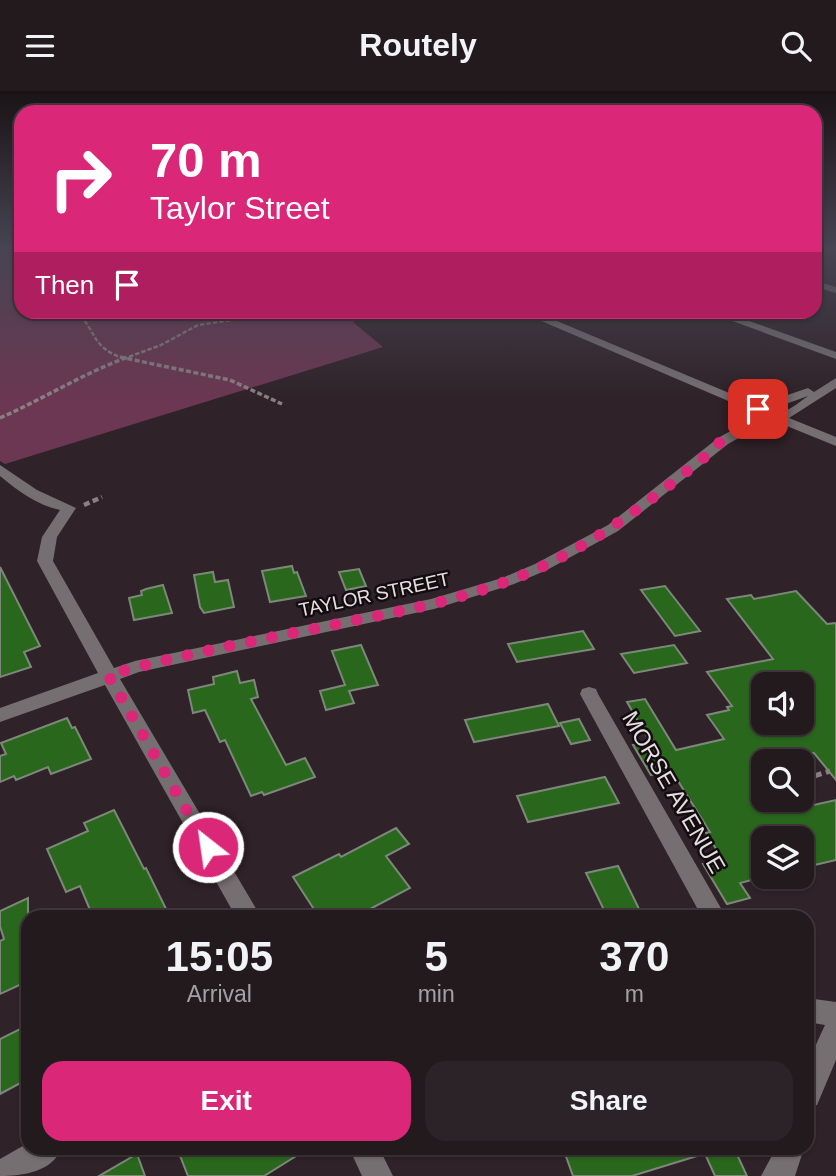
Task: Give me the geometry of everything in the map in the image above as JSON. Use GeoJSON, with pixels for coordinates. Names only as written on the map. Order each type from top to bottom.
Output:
{"type":"FeatureCollection","features":[{"type":"Feature","properties":{"kind":"street"},"geometry":{"type":"LineString","coordinates":[[542,319],[836,442]]}},
{"type":"Feature","properties":{"kind":"street"},"geometry":{"type":"LineString","coordinates":[[732,319],[836,356]]}},
{"type":"Feature","properties":{"kind":"street","name":"TAYLOR STREET"},"geometry":{"type":"LineString","coordinates":[[723,442],[748,414],[836,381]]}},
{"type":"Feature","properties":{"kind":"street","name":"TAYLOR STREET"},"geometry":{"type":"LineString","coordinates":[[0,715],[108,675],[168,659],[434,604],[508,581],[541,567],[612,528],[723,442],[750,426],[792,412],[836,381]]}},
{"type":"Feature","properties":{"kind":"street"},"geometry":{"type":"LineString","coordinates":[[0,469],[28,491],[69,508],[50,536],[43,558],[54,582],[245,910]]}},
{"type":"Feature","properties":{"kind":"street","name":"MORSE AVENUE"},"geometry":{"type":"LineString","coordinates":[[589,694],[710,910]]}},
{"type":"Feature","properties":{"kind":"street"},"geometry":{"type":"LineString","coordinates":[[814,1011],[836,1014]]}},
{"type":"Feature","properties":{"kind":"street"},"geometry":{"type":"LineString","coordinates":[[814,1076],[836,1030]]}},
{"type":"Feature","properties":{"kind":"street"},"geometry":{"type":"LineString","coordinates":[[0,1175],[36,1155]]}},
{"type":"Feature","properties":{"kind":"street"},"geometry":{"type":"LineString","coordinates":[[367,1155],[378,1176]]}},
{"type":"Feature","properties":{"kind":"path"},"geometry":{"type":"LineString","coordinates":[[81,319],[101,348],[124,358],[218,376],[265,393],[282,404]]}},
{"type":"Feature","properties":{"kind":"path"},"geometry":{"type":"LineString","coordinates":[[0,418],[44,399],[91,372],[161,345],[190,328],[209,321],[226,319]]}},
{"type":"Feature","properties":{"kind":"path"},"geometry":{"type":"LineString","coordinates":[[814,776],[830,771]]}},
{"type":"Feature","properties":{"kind":"shaded area"},"geometry":{"type":"Polygon","coordinates":[[[0,299],[14,299],[14,319],[363,319],[353,322],[383,347],[5,464],[0,461],[0,299]]]}},
{"type":"Feature","properties":{"kind":"building"},"geometry":{"type":"Polygon","coordinates":[[[292,566],[306,596],[270,602],[262,571],[292,566]]]}},
{"type":"Feature","properties":{"kind":"building"},"geometry":{"type":"Polygon","coordinates":[[[0,567],[40,646],[24,652],[31,667],[0,677],[0,567]]]}},
{"type":"Feature","properties":{"kind":"building"},"geometry":{"type":"Polygon","coordinates":[[[359,569],[366,586],[346,590],[339,572],[359,569]]]}},
{"type":"Feature","properties":{"kind":"building"},"geometry":{"type":"Polygon","coordinates":[[[213,572],[215,582],[228,580],[234,607],[204,613],[200,607],[194,575],[213,572]]]}},
{"type":"Feature","properties":{"kind":"building"},"geometry":{"type":"Polygon","coordinates":[[[163,585],[172,613],[134,620],[129,598],[142,595],[141,591],[146,589],[163,585]]]}},
{"type":"Feature","properties":{"kind":"building"},"geometry":{"type":"Polygon","coordinates":[[[665,586],[700,631],[675,636],[641,590],[665,586]]]}},
{"type":"Feature","properties":{"kind":"building"},"geometry":{"type":"Polygon","coordinates":[[[796,591],[827,624],[836,623],[836,780],[814,753],[814,749],[751,749],[751,812],[814,812],[814,805],[836,800],[836,860],[814,865],[814,826],[751,826],[751,880],[740,883],[750,898],[727,904],[703,864],[723,860],[706,833],[710,832],[678,781],[675,782],[668,771],[651,775],[633,745],[650,742],[627,702],[645,699],[676,750],[724,739],[707,715],[729,710],[727,707],[732,706],[707,672],[773,659],[727,599],[751,595],[754,599],[796,591]]]}},
{"type":"Feature","properties":{"kind":"building"},"geometry":{"type":"Polygon","coordinates":[[[583,631],[594,649],[517,662],[508,644],[583,631]]]}},
{"type":"Feature","properties":{"kind":"building"},"geometry":{"type":"Polygon","coordinates":[[[361,645],[378,685],[349,691],[354,703],[326,710],[320,691],[345,685],[332,651],[361,645]]]}},
{"type":"Feature","properties":{"kind":"building"},"geometry":{"type":"Polygon","coordinates":[[[674,645],[687,663],[634,673],[621,654],[674,645]]]}},
{"type":"Feature","properties":{"kind":"building"},"geometry":{"type":"Polygon","coordinates":[[[237,671],[240,683],[254,680],[258,697],[251,699],[286,765],[305,758],[315,777],[264,795],[262,792],[251,796],[225,740],[220,742],[205,710],[193,713],[188,690],[214,684],[213,677],[237,671]]]}},
{"type":"Feature","properties":{"kind":"building"},"geometry":{"type":"Polygon","coordinates":[[[548,704],[559,726],[474,742],[465,720],[548,704]]]}},
{"type":"Feature","properties":{"kind":"building"},"geometry":{"type":"Polygon","coordinates":[[[67,718],[72,728],[75,727],[91,759],[51,774],[48,767],[16,780],[14,776],[0,782],[0,756],[6,754],[1,743],[67,718]]]}},
{"type":"Feature","properties":{"kind":"building"},"geometry":{"type":"Polygon","coordinates":[[[579,719],[590,740],[571,744],[560,723],[579,719]]]}},
{"type":"Feature","properties":{"kind":"building"},"geometry":{"type":"Polygon","coordinates":[[[605,777],[619,803],[528,822],[517,796],[605,777]]]}},
{"type":"Feature","properties":{"kind":"building"},"geometry":{"type":"Polygon","coordinates":[[[114,810],[167,910],[90,910],[80,886],[66,892],[47,849],[88,831],[84,823],[114,810]]]}},
{"type":"Feature","properties":{"kind":"building"},"geometry":{"type":"Polygon","coordinates":[[[396,828],[409,844],[386,856],[410,888],[368,910],[314,910],[293,877],[339,854],[341,857],[396,828]]]}},
{"type":"Feature","properties":{"kind":"building"},"geometry":{"type":"Polygon","coordinates":[[[618,866],[640,910],[604,910],[586,873],[618,866]]]}},
{"type":"Feature","properties":{"kind":"building"},"geometry":{"type":"Polygon","coordinates":[[[28,898],[28,910],[21,910],[21,984],[0,994],[0,941],[4,939],[0,926],[0,911],[28,898]]]}},
{"type":"Feature","properties":{"kind":"building"},"geometry":{"type":"Polygon","coordinates":[[[21,1028],[21,1083],[0,1094],[0,1039],[21,1028]]]}},
{"type":"Feature","properties":{"kind":"building"},"geometry":{"type":"Polygon","coordinates":[[[137,1155],[145,1176],[99,1176],[137,1155]]]}},
{"type":"Feature","properties":{"kind":"building"},"geometry":{"type":"Polygon","coordinates":[[[180,1155],[298,1155],[264,1176],[188,1176],[180,1155]]]}},
{"type":"Feature","properties":{"kind":"building"},"geometry":{"type":"Polygon","coordinates":[[[566,1155],[700,1155],[632,1176],[573,1176],[566,1155]]]}},
{"type":"Feature","properties":{"kind":"building"},"geometry":{"type":"Polygon","coordinates":[[[705,1155],[737,1155],[747,1176],[715,1176],[705,1155]]]}},
{"type":"Feature","properties":{"kind":"route"},"geometry":{"type":"LineString","coordinates":[[208,847],[108,675],[168,659],[434,604],[508,581],[579,548],[612,528],[723,442],[742,419],[758,409]]}}]}
